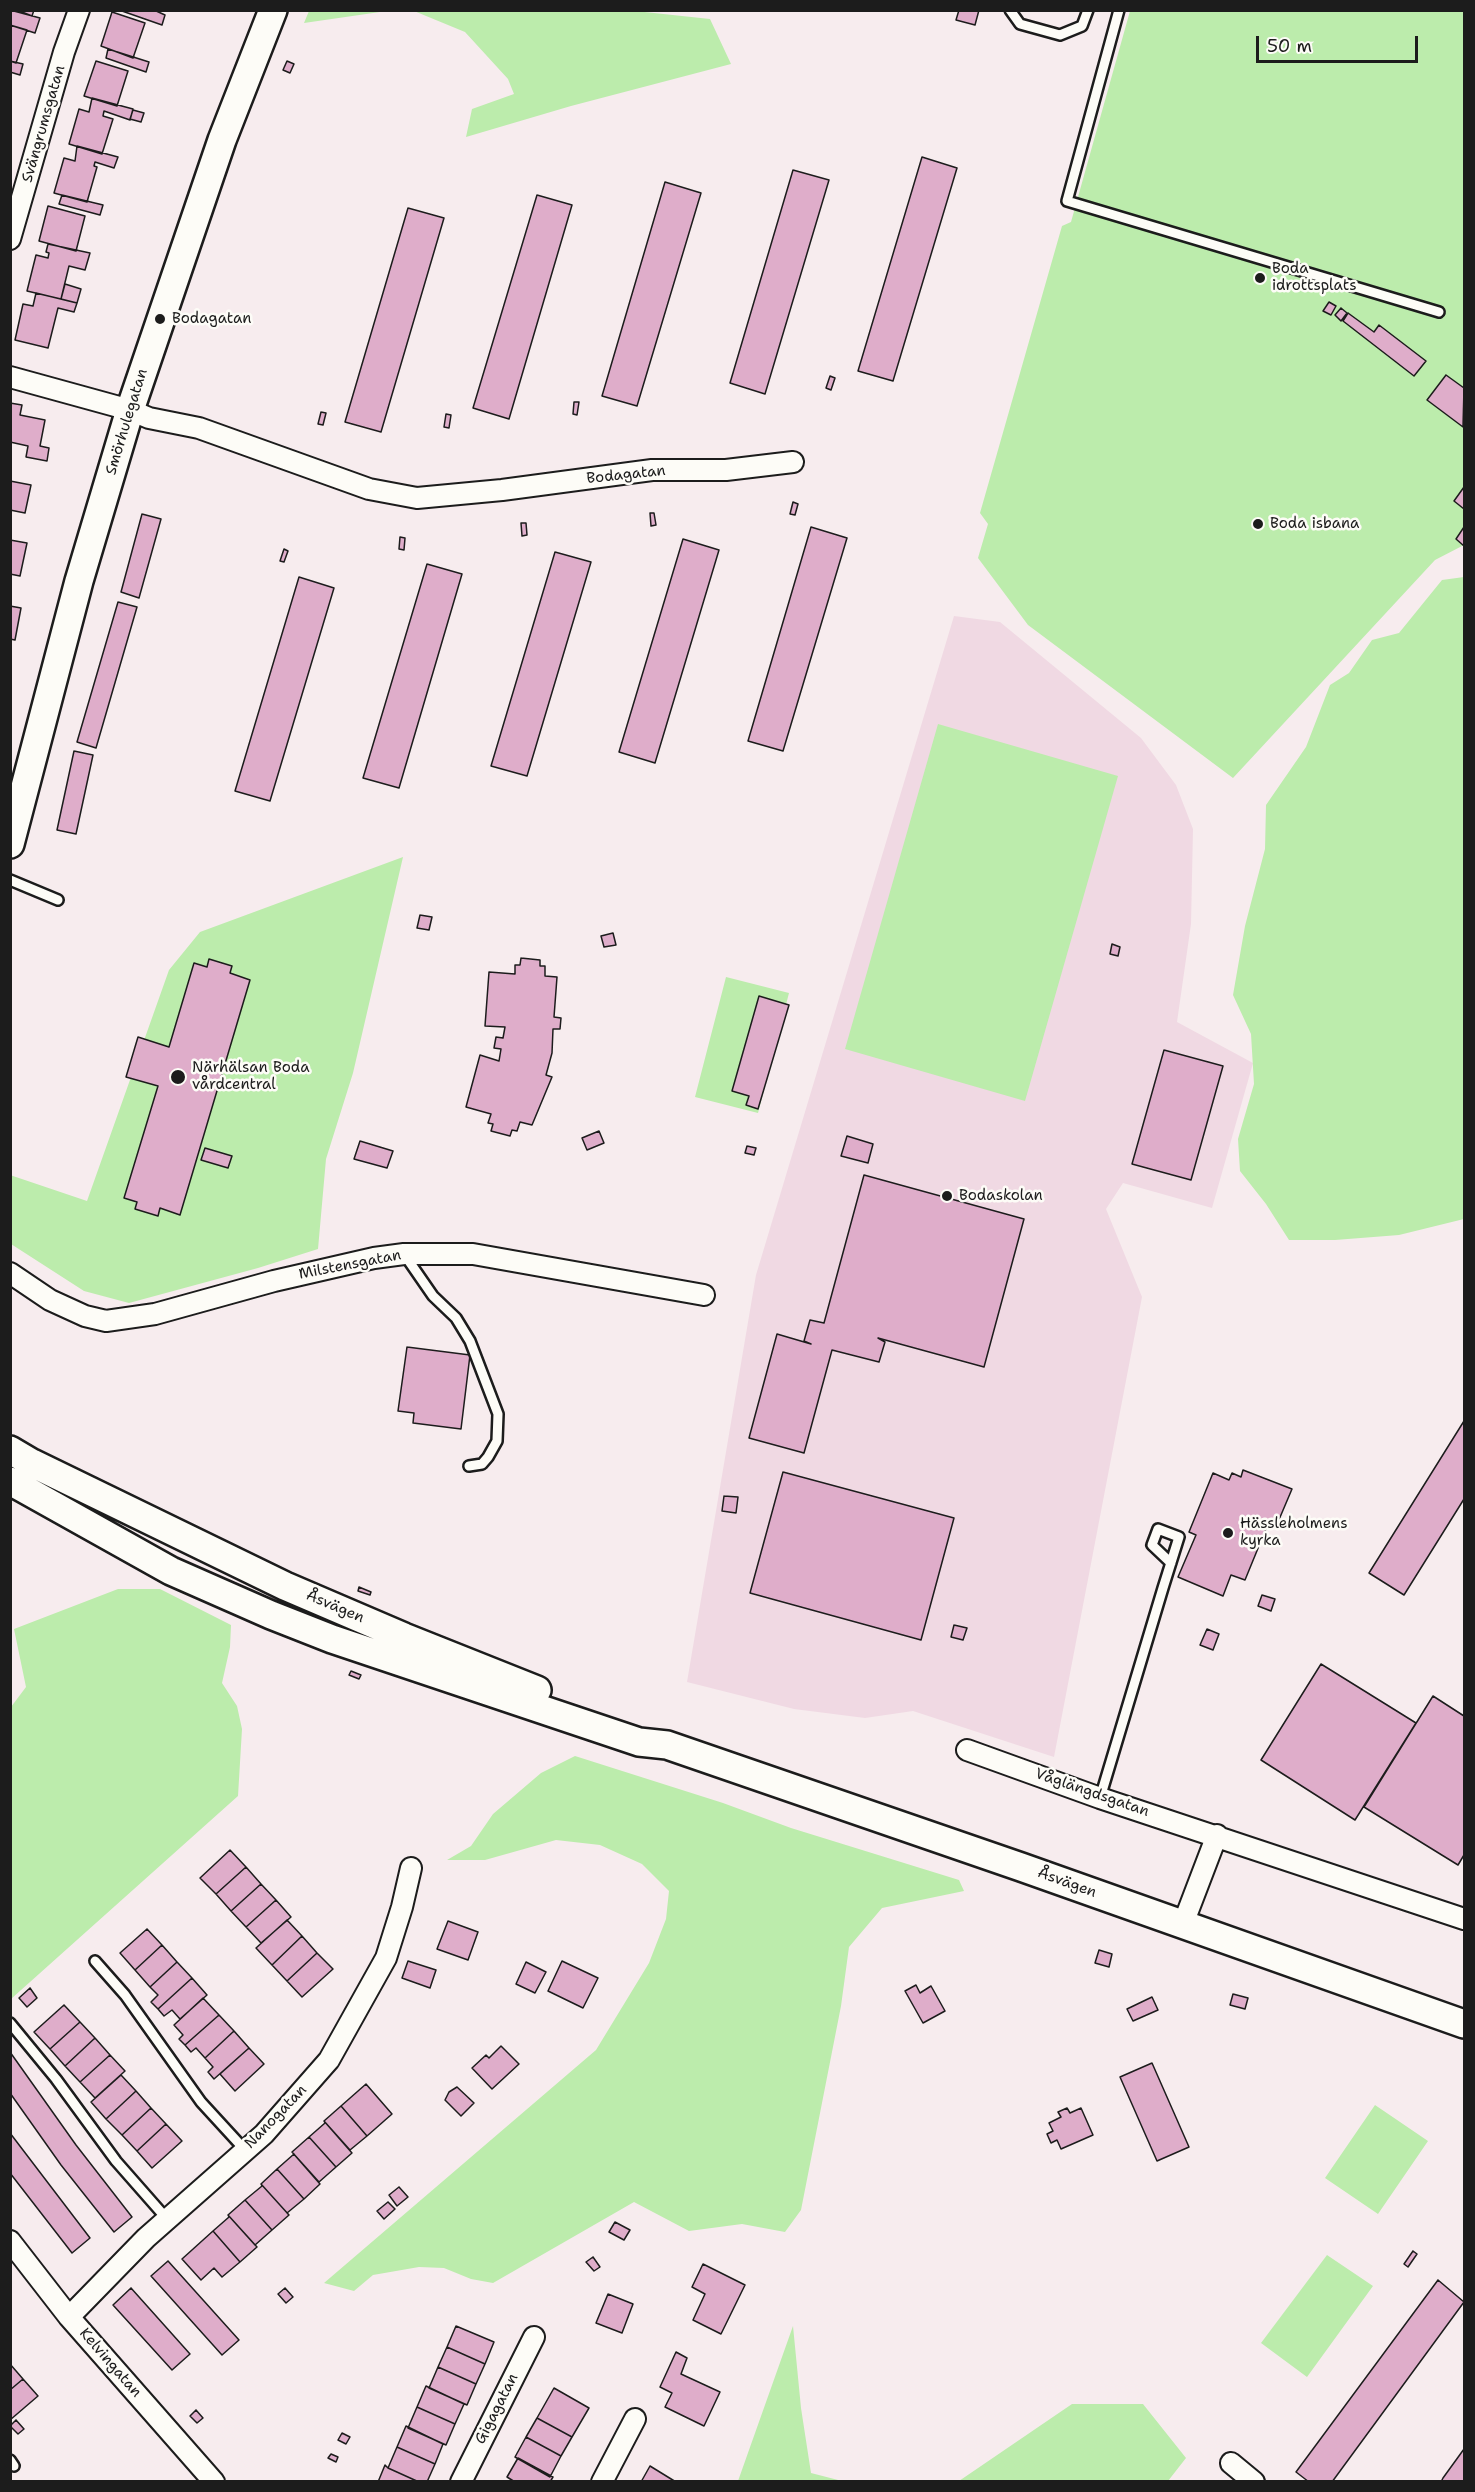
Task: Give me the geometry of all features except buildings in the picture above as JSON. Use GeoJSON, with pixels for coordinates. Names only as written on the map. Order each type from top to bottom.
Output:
{"type":"FeatureCollection","features":[{"type":"Feature","properties":{"kind":"street","name":"Svängrumsgatan"},"geometry":{"type":"LineString","coordinates":[[10,239],[64,52],[79,10]]}},
{"type":"Feature","properties":{"kind":"street","name":"Smörhulegatan"},"geometry":{"type":"LineString","coordinates":[[10,843],[73,604],[130,410],[222,140],[273,10]]}},
{"type":"Feature","properties":{"kind":"street","name":"Bodagatan"},"geometry":{"type":"LineString","coordinates":[[10,376],[130,410],[150,418],[199,428],[369,489],[417,498],[502,490],[652,470],[726,470],[793,462]]}},
{"type":"Feature","properties":{"kind":"street","name":"Milstensgatan"},"geometry":{"type":"LineString","coordinates":[[10,1273],[50,1300],[85,1316],[106,1321],[155,1314],[274,1281],[374,1258],[404,1254],[473,1254],[704,1295]]}},
{"type":"Feature","properties":{"kind":"street","name":"Åsvägen"},"geometry":{"type":"LineString","coordinates":[[10,1450],[285,1586],[517,1683],[646,1729],[668,1745]]}},
{"type":"Feature","properties":{"kind":"street","name":"Åsvägen"},"geometry":{"type":"LineString","coordinates":[[10,1481],[171,1571],[270,1615],[405,1665],[639,1742],[668,1745],[1464,2024]]}},
{"type":"Feature","properties":{"kind":"street","name":"Våglängdsgatan"},"geometry":{"type":"LineString","coordinates":[[967,1750],[1100,1798],[1464,1919]]}},
{"type":"Feature","properties":{"kind":"street"},"geometry":{"type":"LineString","coordinates":[[1183,1924],[1217,1835]]}},
{"type":"Feature","properties":{"kind":"street","name":"Nanogatan"},"geometry":{"type":"LineString","coordinates":[[69,2317],[166,2219],[264,2134],[329,2060],[386,1958],[411,1868]]}},
{"type":"Feature","properties":{"kind":"street","name":"Kelvingatan"},"geometry":{"type":"LineString","coordinates":[[10,2241],[69,2317],[214,2481]]}},
{"type":"Feature","properties":{"kind":"street","name":"Gigagatan"},"geometry":{"type":"LineString","coordinates":[[461,2481],[534,2337]]}},
{"type":"Feature","properties":{"kind":"street"},"geometry":{"type":"LineString","coordinates":[[602,2481],[635,2419]]}},
{"type":"Feature","properties":{"kind":"street"},"geometry":{"type":"LineString","coordinates":[[1231,2463],[1254,2481]]}},
{"type":"Feature","properties":{"kind":"lane"},"geometry":{"type":"LineString","coordinates":[[1010,10],[1020,24],[1060,35],[1082,26],[1088,10]]}},
{"type":"Feature","properties":{"kind":"lane"},"geometry":{"type":"LineString","coordinates":[[1119,10],[1067,201],[1438,312]]}},
{"type":"Feature","properties":{"kind":"lane"},"geometry":{"type":"LineString","coordinates":[[10,880],[57,900]]}},
{"type":"Feature","properties":{"kind":"lane"},"geometry":{"type":"LineString","coordinates":[[404,1254],[434,1296],[456,1318],[465,1333],[480,1363],[498,1414],[497,1441],[482,1464],[469,1466]]}},
{"type":"Feature","properties":{"kind":"lane"},"geometry":{"type":"LineString","coordinates":[[1100,1798],[1171,1563]]}},
{"type":"Feature","properties":{"kind":"lane"},"geometry":{"type":"LineString","coordinates":[[95,1961],[125,1995],[201,2102],[245,2150]]}},
{"type":"Feature","properties":{"kind":"lane"},"geometry":{"type":"LineString","coordinates":[[10,2023],[56,2079],[116,2161],[166,2219]]}},
{"type":"Feature","properties":{"kind":"shaded area","name":"Bodaskolan"},"geometry":{"type":"Polygon","coordinates":[[[954,616],[1000,622],[1141,738],[1176,785],[1193,829],[1191,924],[1177,1022],[1253,1063],[1212,1208],[1123,1183],[1106,1209],[1142,1297],[1054,1757],[913,1711],[865,1718],[794,1709],[687,1682],[756,1275],[954,616]]]}},
{"type":"Feature","properties":{"kind":"green space"},"geometry":{"type":"Polygon","coordinates":[[[309,10],[387,11],[304,23],[309,10]]]}},
{"type":"Feature","properties":{"kind":"green space"},"geometry":{"type":"Polygon","coordinates":[[[626,10],[710,19],[731,64],[571,106],[466,137],[472,109],[514,94],[508,79],[465,32],[414,11],[626,10]]]}},
{"type":"Feature","properties":{"kind":"green space","name":"Boda idrottsplats"},"geometry":{"type":"Polygon","coordinates":[[[1130,11],[1464,11],[1464,545],[1435,560],[1233,778],[1028,625],[978,558],[988,524],[980,513],[1062,226],[1071,222],[1130,11]]]}},
{"type":"Feature","properties":{"kind":"green space"},"geometry":{"type":"Polygon","coordinates":[[[1464,577],[1464,1219],[1399,1235],[1335,1240],[1289,1240],[1266,1204],[1240,1171],[1238,1139],[1254,1084],[1251,1034],[1233,995],[1245,926],[1265,849],[1266,805],[1306,747],[1330,685],[1349,673],[1372,640],[1399,633],[1442,580],[1464,577]]]}},
{"type":"Feature","properties":{"kind":"green space"},"geometry":{"type":"Polygon","coordinates":[[[938,724],[1118,776],[1025,1101],[845,1049],[938,724]]]}},
{"type":"Feature","properties":{"kind":"green space"},"geometry":{"type":"Polygon","coordinates":[[[403,857],[353,1073],[326,1159],[318,1249],[129,1303],[84,1291],[11,1244],[10,1175],[87,1201],[169,970],[200,932],[403,857]]]}},
{"type":"Feature","properties":{"kind":"green space"},"geometry":{"type":"Polygon","coordinates":[[[726,977],[789,993],[758,1113],[695,1097],[726,977]]]}},
{"type":"Feature","properties":{"kind":"green space"},"geometry":{"type":"Polygon","coordinates":[[[118,1589],[160,1589],[231,1625],[230,1647],[222,1683],[237,1706],[242,1729],[238,1796],[11,1999],[11,1707],[26,1687],[14,1629],[118,1589]]]}},
{"type":"Feature","properties":{"kind":"green space"},"geometry":{"type":"Polygon","coordinates":[[[575,1756],[723,1803],[791,1828],[959,1880],[964,1891],[882,1908],[849,1947],[841,2006],[801,2210],[785,2232],[742,2224],[689,2231],[634,2202],[493,2283],[471,2279],[444,2268],[419,2267],[373,2275],[354,2291],[324,2283],[596,2050],[649,1963],[666,1919],[669,1891],[642,1864],[600,1845],[556,1840],[485,1860],[447,1860],[471,1846],[493,1814],[541,1773],[575,1756]]]}},
{"type":"Feature","properties":{"kind":"green space"},"geometry":{"type":"Polygon","coordinates":[[[1375,2105],[1428,2141],[1378,2214],[1325,2178],[1375,2105]]]}},
{"type":"Feature","properties":{"kind":"green space"},"geometry":{"type":"Polygon","coordinates":[[[1327,2255],[1373,2286],[1307,2377],[1261,2343],[1327,2255]]]}},
{"type":"Feature","properties":{"kind":"green space"},"geometry":{"type":"Polygon","coordinates":[[[793,2326],[801,2408],[811,2473],[842,2481],[738,2481],[793,2326]]]}},
{"type":"Feature","properties":{"kind":"green space"},"geometry":{"type":"Polygon","coordinates":[[[1072,2404],[1143,2404],[1186,2458],[1168,2481],[959,2481],[1072,2404]]]}},
{"type":"Feature","properties":{"kind":"place","name":"Boda idrottsplats"},"geometry":{"type":"Point","coordinates":[1260,278]}},
{"type":"Feature","properties":{"kind":"place","name":"Bodagatan"},"geometry":{"type":"Point","coordinates":[160,319]}},
{"type":"Feature","properties":{"kind":"place","name":"Boda isbana"},"geometry":{"type":"Point","coordinates":[1258,524]}},
{"type":"Feature","properties":{"kind":"place","name":"Närhälsan Boda vårdcentral"},"geometry":{"type":"Point","coordinates":[178,1077]}},
{"type":"Feature","properties":{"kind":"place","name":"Bodaskolan"},"geometry":{"type":"Point","coordinates":[947,1196]}},
{"type":"Feature","properties":{"kind":"place","name":"Hässleholmens kyrka"},"geometry":{"type":"Point","coordinates":[1228,1533]}}]}
